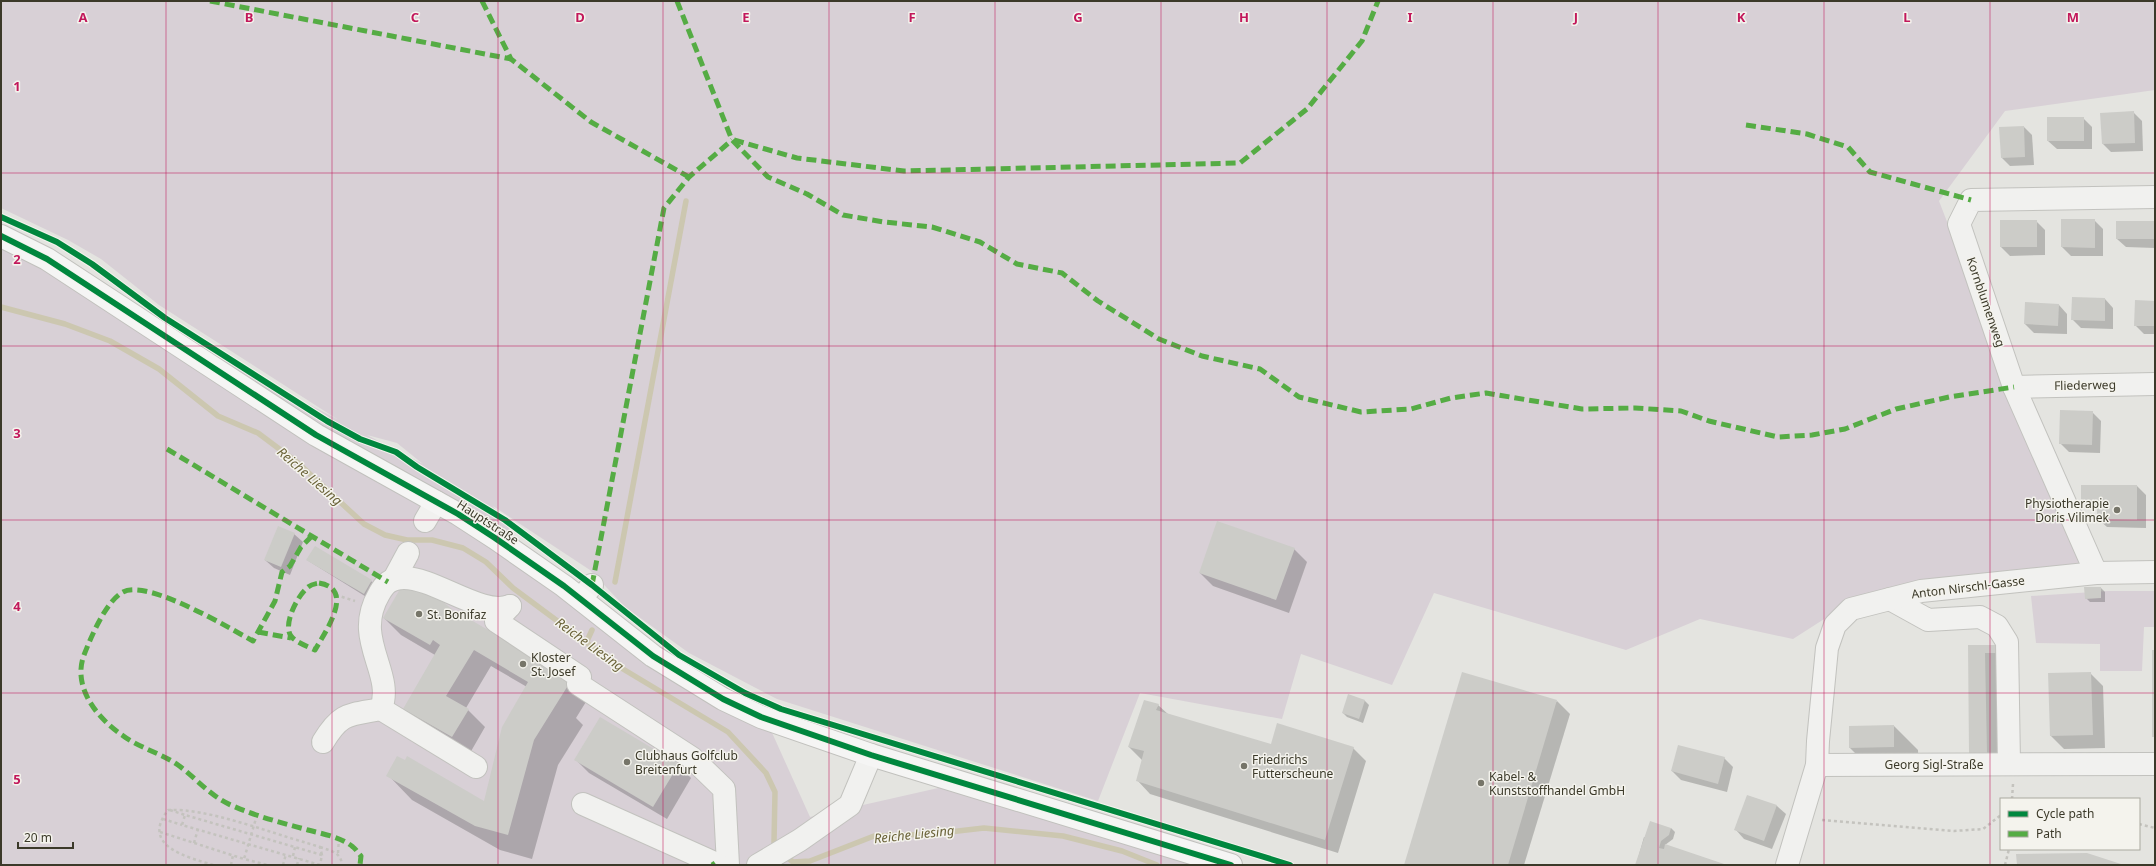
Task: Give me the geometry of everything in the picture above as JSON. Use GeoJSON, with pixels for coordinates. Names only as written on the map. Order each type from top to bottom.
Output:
{"type":"FeatureCollection","features":[{"type":"Feature","properties":{"kind":"main road","name":"Hauptstraße"},"geometry":{"type":"LineString","coordinates":[[1,236],[47,259],[316,435],[436,502],[586,592],[652,656],[723,699],[761,717],[871,755],[1231,865]]}},
{"type":"Feature","properties":{"kind":"street","name":"Kornblumenweg"},"geometry":{"type":"LineString","coordinates":[[2096,573],[2014,387],[1959,224],[1971,200],[2155,197]]}},
{"type":"Feature","properties":{"kind":"street","name":"Fliederweg"},"geometry":{"type":"LineString","coordinates":[[2014,387],[2155,384]]}},
{"type":"Feature","properties":{"kind":"street"},"geometry":{"type":"LineString","coordinates":[[425,521],[436,502]]}},
{"type":"Feature","properties":{"kind":"street"},"geometry":{"type":"LineString","coordinates":[[394,579],[408,554]]}},
{"type":"Feature","properties":{"kind":"street","name":"Anton Nirschl-Gasse"},"geometry":{"type":"LineString","coordinates":[[1817,765],[1827,648],[1835,625],[1851,609],[1921,591],[2096,573],[2155,572]]}},
{"type":"Feature","properties":{"kind":"street"},"geometry":{"type":"LineString","coordinates":[[381,709],[384,688],[372,646],[371,616],[382,588],[388,582],[394,579],[418,580],[495,608],[510,606],[496,620],[580,677],[578,684],[692,758],[724,788],[728,865]]}},
{"type":"Feature","properties":{"kind":"street"},"geometry":{"type":"LineString","coordinates":[[1890,599],[1928,620],[1980,617],[1997,626],[2007,642],[2009,764]]}},
{"type":"Feature","properties":{"kind":"street"},"geometry":{"type":"LineString","coordinates":[[323,742],[332,726],[344,716],[381,709],[476,767]]}},
{"type":"Feature","properties":{"kind":"street"},"geometry":{"type":"LineString","coordinates":[[758,865],[800,840],[850,805],[871,755]]}},
{"type":"Feature","properties":{"kind":"street","name":"Georg Sigl-Straße"},"geometry":{"type":"LineString","coordinates":[[1817,765],[2155,764]]}},
{"type":"Feature","properties":{"kind":"street"},"geometry":{"type":"LineString","coordinates":[[1787,865],[1817,765]]}},
{"type":"Feature","properties":{"kind":"street"},"geometry":{"type":"LineString","coordinates":[[583,804],[719,865]]}},
{"type":"Feature","properties":{"kind":"path"},"geometry":{"type":"LineString","coordinates":[[213,865],[168,847],[162,840],[160,832],[162,818],[168,810],[178,809],[202,813],[320,847],[338,853],[342,858],[342,865]]}},
{"type":"Feature","properties":{"kind":"path"},"geometry":{"type":"LineString","coordinates":[[168,810],[322,855]]}},
{"type":"Feature","properties":{"kind":"path"},"geometry":{"type":"LineString","coordinates":[[182,825],[185,815]]}},
{"type":"Feature","properties":{"kind":"path"},"geometry":{"type":"LineString","coordinates":[[244,858],[257,815]]}},
{"type":"Feature","properties":{"kind":"path"},"geometry":{"type":"LineString","coordinates":[[1801,819],[1954,831],[1984,829],[2000,816]]}},
{"type":"Feature","properties":{"kind":"path"},"geometry":{"type":"LineString","coordinates":[[162,818],[320,865],[322,855],[320,847]]}},
{"type":"Feature","properties":{"kind":"path"},"geometry":{"type":"LineString","coordinates":[[2140,824],[2155,828]]}},
{"type":"Feature","properties":{"kind":"path"},"geometry":{"type":"LineString","coordinates":[[194,843],[198,829]]}},
{"type":"Feature","properties":{"kind":"path"},"geometry":{"type":"LineString","coordinates":[[160,832],[268,865]]}},
{"type":"Feature","properties":{"kind":"path"},"geometry":{"type":"LineString","coordinates":[[338,838],[338,853]]}},
{"type":"Feature","properties":{"kind":"path"},"geometry":{"type":"LineString","coordinates":[[293,856],[295,847]]}},
{"type":"Feature","properties":{"kind":"path"},"geometry":{"type":"LineString","coordinates":[[2005,865],[2009,850]]}},
{"type":"Feature","properties":{"kind":"path"},"geometry":{"type":"LineString","coordinates":[[284,865],[286,854]]}},
{"type":"Feature","properties":{"kind":"path"},"geometry":{"type":"LineString","coordinates":[[231,865],[234,855]]}},
{"type":"Feature","properties":{"kind":"path"},"geometry":{"type":"LineString","coordinates":[[297,865],[299,858]]}},
{"type":"Feature","properties":{"kind":"path"},"geometry":{"type":"LineString","coordinates":[[252,865],[253,861]]}},
{"type":"Feature","properties":{"kind":"shaded area"},"geometry":{"type":"Polygon","coordinates":[[[1,1],[2155,1],[2155,90],[2005,111],[1939,201],[2080,565],[1860,596],[1793,639],[1700,619],[1626,650],[1434,593],[1392,685],[1301,654],[1282,719],[1140,693],[1098,801],[777,699],[689,653],[625,607],[590,570],[493,506],[548,583],[769,726],[810,817],[947,786],[1095,811],[1194,841],[1199,865],[1,865],[1,246],[72,281],[337,419],[159,305],[101,259],[68,240],[1,208],[1,1]],[[367,435],[423,464],[397,443],[367,435]]]}},
{"type":"Feature","properties":{"kind":"shaded area"},"geometry":{"type":"Polygon","coordinates":[[[2108,591],[2155,591],[2155,627],[2144,627],[2142,671],[2100,671],[2100,644],[2036,643],[2031,596],[2108,591]]]}},
{"type":"Feature","properties":{"kind":"building"},"geometry":{"type":"Polygon","coordinates":[[[2134,111],[2135,143],[2102,144],[2100,113],[2134,111]]]}},
{"type":"Feature","properties":{"kind":"building"},"geometry":{"type":"Polygon","coordinates":[[[2047,117],[2084,117],[2084,141],[2047,141],[2047,117]]]}},
{"type":"Feature","properties":{"kind":"building"},"geometry":{"type":"Polygon","coordinates":[[[2024,126],[2025,157],[2001,158],[1999,127],[2024,126]]]}},
{"type":"Feature","properties":{"kind":"building"},"geometry":{"type":"Polygon","coordinates":[[[2061,219],[2095,219],[2095,248],[2061,247],[2061,219]]]}},
{"type":"Feature","properties":{"kind":"building"},"geometry":{"type":"Polygon","coordinates":[[[2000,220],[2037,220],[2037,247],[2000,247],[2000,220]]]}},
{"type":"Feature","properties":{"kind":"building"},"geometry":{"type":"Polygon","coordinates":[[[2116,221],[2155,221],[2155,239],[2116,239],[2116,221]]]}},
{"type":"Feature","properties":{"kind":"building"},"geometry":{"type":"Polygon","coordinates":[[[2072,297],[2105,298],[2105,321],[2071,320],[2072,297]]]}},
{"type":"Feature","properties":{"kind":"building"},"geometry":{"type":"Polygon","coordinates":[[[2135,300],[2155,301],[2155,326],[2134,326],[2135,300]]]}},
{"type":"Feature","properties":{"kind":"building"},"geometry":{"type":"Polygon","coordinates":[[[2025,302],[2059,304],[2058,326],[2024,324],[2025,302]]]}},
{"type":"Feature","properties":{"kind":"building"},"geometry":{"type":"Polygon","coordinates":[[[2060,410],[2093,411],[2092,445],[2059,444],[2060,410]]]}},
{"type":"Feature","properties":{"kind":"building","name":"Physiotherapie Doris Vilimek"},"geometry":{"type":"Polygon","coordinates":[[[2081,485],[2137,485],[2137,520],[2097,519],[2097,500],[2081,500],[2081,485]]]}},
{"type":"Feature","properties":{"kind":"building"},"geometry":{"type":"Polygon","coordinates":[[[1217,521],[1295,548],[1276,600],[1199,573],[1217,521]]]}},
{"type":"Feature","properties":{"kind":"building"},"geometry":{"type":"Polygon","coordinates":[[[278,526],[295,533],[281,567],[264,560],[278,526]]]}},
{"type":"Feature","properties":{"kind":"building"},"geometry":{"type":"Polygon","coordinates":[[[315,546],[372,580],[364,594],[306,560],[315,546]]]}},
{"type":"Feature","properties":{"kind":"building"},"geometry":{"type":"Polygon","coordinates":[[[403,584],[443,602],[452,609],[450,612],[456,616],[459,613],[572,679],[534,740],[508,835],[475,826],[386,776],[397,756],[405,760],[407,756],[484,801],[502,727],[528,682],[474,650],[446,696],[469,709],[452,737],[403,709],[440,645],[433,640],[430,645],[383,618],[403,584]]]}},
{"type":"Feature","properties":{"kind":"building"},"geometry":{"type":"Polygon","coordinates":[[[2084,587],[2101,587],[2101,598],[2085,599],[2084,587]]]}},
{"type":"Feature","properties":{"kind":"building"},"geometry":{"type":"Polygon","coordinates":[[[1968,645],[1997,645],[1997,653],[1985,653],[1987,753],[1969,753],[1968,645]]]}},
{"type":"Feature","properties":{"kind":"building"},"geometry":{"type":"Polygon","coordinates":[[[2152,650],[2155,650],[2155,737],[2152,737],[2152,650]]]}},
{"type":"Feature","properties":{"kind":"building","name":"Kabel- & Kunststoffhandel GmbH"},"geometry":{"type":"Polygon","coordinates":[[[1462,672],[1557,700],[1508,865],[1404,865],[1462,672]]]}},
{"type":"Feature","properties":{"kind":"building"},"geometry":{"type":"Polygon","coordinates":[[[2091,672],[2093,735],[2050,736],[2048,673],[2091,672]]]}},
{"type":"Feature","properties":{"kind":"building"},"geometry":{"type":"Polygon","coordinates":[[[1348,694],[1365,700],[1359,719],[1342,713],[1348,694]]]}},
{"type":"Feature","properties":{"kind":"building","name":"Friedrichs Futterscheune"},"geometry":{"type":"Polygon","coordinates":[[[1144,700],[1159,704],[1156,710],[1271,744],[1277,723],[1354,747],[1325,840],[1136,781],[1144,751],[1128,747],[1144,700]]]}},
{"type":"Feature","properties":{"kind":"building","name":"Clubhaus Golfclub Breitenfurt"},"geometry":{"type":"Polygon","coordinates":[[[600,717],[679,764],[653,807],[574,760],[600,717]]]}},
{"type":"Feature","properties":{"kind":"building"},"geometry":{"type":"Polygon","coordinates":[[[1894,725],[1894,747],[1849,748],[1849,726],[1894,725]]]}},
{"type":"Feature","properties":{"kind":"building"},"geometry":{"type":"Polygon","coordinates":[[[1678,745],[1725,757],[1718,784],[1671,771],[1678,745]]]}},
{"type":"Feature","properties":{"kind":"building"},"geometry":{"type":"Polygon","coordinates":[[[1747,795],[1777,805],[1764,841],[1734,830],[1747,795]]]}},
{"type":"Feature","properties":{"kind":"building"},"geometry":{"type":"Polygon","coordinates":[[[1650,821],[1671,828],[1669,835],[1661,841],[1659,848],[1664,849],[1665,844],[1727,865],[1635,865],[1650,821]]]}},
{"type":"Feature","properties":{"kind":"building"},"geometry":{"type":"Polygon","coordinates":[[[2087,853],[2124,865],[2017,865],[2016,854],[2087,853]]]}},
{"type":"Feature","properties":{"kind":"waterway"},"geometry":{"type":"LineString","coordinates":[[615,582],[686,201]]}},
{"type":"Feature","properties":{"kind":"waterway","name":"Reiche Liesing"},"geometry":{"type":"LineString","coordinates":[[1,307],[65,324],[110,341],[159,369],[218,416],[258,433],[298,463],[364,524],[385,535],[407,540],[432,540],[463,548],[486,562],[513,588],[618,666],[728,732],[766,773],[775,792],[774,842],[777,848]]}},
{"type":"Feature","properties":{"kind":"waterway"},"geometry":{"type":"LineString","coordinates":[[587,641],[592,630]]}},
{"type":"Feature","properties":{"kind":"waterway","name":"Reiche Liesing"},"geometry":{"type":"LineString","coordinates":[[784,855],[793,862],[810,861],[874,836],[932,834],[984,828],[1063,836],[1122,851],[1157,865]]}},
{"type":"Feature","properties":{"kind":"marked path"},"geometry":{"type":"LineString","coordinates":[[210,1],[511,59]]}},
{"type":"Feature","properties":{"kind":"marked path"},"geometry":{"type":"LineString","coordinates":[[482,1],[511,59],[591,122],[689,177]]}},
{"type":"Feature","properties":{"kind":"marked path"},"geometry":{"type":"LineString","coordinates":[[677,1],[732,140],[768,177],[807,194],[843,215],[884,222],[932,227],[980,242],[1017,264],[1062,273],[1098,301],[1159,339],[1202,356],[1260,369],[1299,397],[1361,412],[1411,409],[1451,398],[1486,393],[1582,409],[1635,408],[1681,411],[1709,421],[1778,437],[1812,435],[1845,429],[1896,409],[1949,397],[2014,387]]}},
{"type":"Feature","properties":{"kind":"marked path"},"geometry":{"type":"LineString","coordinates":[[734,140],[797,158],[904,171],[1240,163],[1307,109],[1362,41],[1378,1]]}},
{"type":"Feature","properties":{"kind":"marked path"},"geometry":{"type":"LineString","coordinates":[[1746,125],[1807,134],[1848,147],[1870,172],[1971,200]]}},
{"type":"Feature","properties":{"kind":"marked path"},"geometry":{"type":"LineString","coordinates":[[592,585],[664,208],[689,177],[732,140]]}},
{"type":"Feature","properties":{"kind":"marked path"},"geometry":{"type":"LineString","coordinates":[[167,449],[388,582]]}},
{"type":"Feature","properties":{"kind":"marked path"},"geometry":{"type":"LineString","coordinates":[[312,536],[301,547],[290,566],[282,572],[275,601],[253,641],[208,616],[169,598],[150,592],[135,590],[123,592],[105,611],[95,630],[84,655],[81,667],[81,679],[89,701],[96,711],[113,728],[129,740],[178,765],[211,793],[233,806],[261,817],[332,836],[343,841],[354,848],[361,856],[360,865]]}},
{"type":"Feature","properties":{"kind":"marked path"},"geometry":{"type":"LineString","coordinates":[[319,583],[330,587],[335,593],[337,602],[335,612],[315,650],[293,638],[289,631],[289,625],[292,612],[301,594],[313,584],[319,583]]}},
{"type":"Feature","properties":{"kind":"marked path"},"geometry":{"type":"LineString","coordinates":[[258,632],[291,638]]}},
{"type":"Feature","properties":{"kind":"cycle path"},"geometry":{"type":"LineString","coordinates":[[1,217],[57,242],[92,264],[165,318],[327,421],[360,439],[396,452],[417,467],[505,520],[592,585],[679,655],[745,693],[781,709],[1290,865]]}},
{"type":"Feature","properties":{"kind":"cycle path"},"geometry":{"type":"LineString","coordinates":[[1,236],[47,259],[316,435],[458,514],[564,586],[653,656],[723,699],[761,717],[871,755],[1231,865]]}},
{"type":"Feature","properties":{"kind":"place","name":"Physiotherapie Doris Vilimek"},"geometry":{"type":"Point","coordinates":[2117,510]}},
{"type":"Feature","properties":{"kind":"place","name":"St. Bonifaz"},"geometry":{"type":"Point","coordinates":[419,614]}},
{"type":"Feature","properties":{"kind":"place","name":"Kloster St. Josef"},"geometry":{"type":"Point","coordinates":[523,664]}},
{"type":"Feature","properties":{"kind":"place","name":"Clubhaus Golfclub Breitenfurt"},"geometry":{"type":"Point","coordinates":[627,762]}},
{"type":"Feature","properties":{"kind":"place","name":"Friedrichs Futterscheune"},"geometry":{"type":"Point","coordinates":[1244,766]}},
{"type":"Feature","properties":{"kind":"place","name":"Kabel- & Kunststoffhandel GmbH"},"geometry":{"type":"Point","coordinates":[1481,783]}}]}
